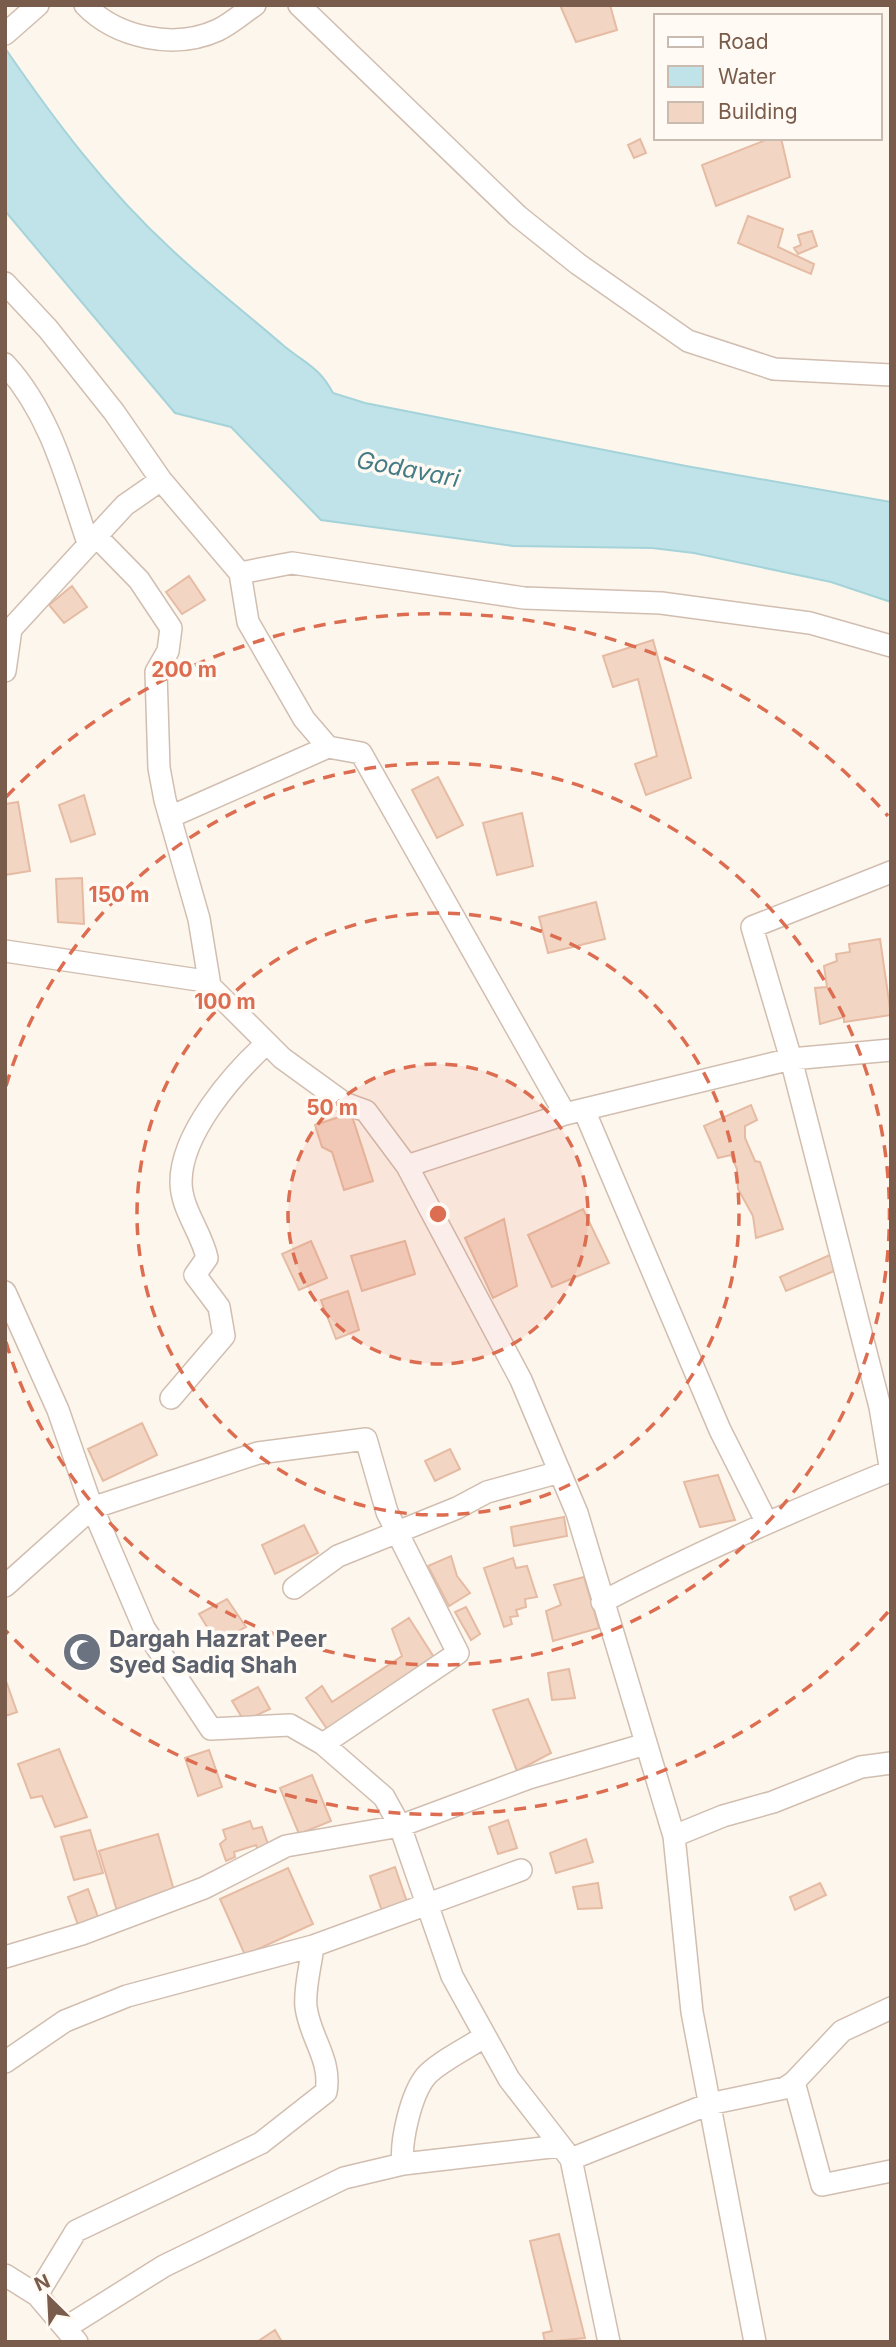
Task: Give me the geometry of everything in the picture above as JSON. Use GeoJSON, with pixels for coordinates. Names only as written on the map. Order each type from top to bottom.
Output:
{"type":"FeatureCollection","features":[{"type":"Feature","properties":{"kind":"street"},"geometry":{"type":"LineString","coordinates":[[5,34],[38,5]]}},
{"type":"Feature","properties":{"kind":"street"},"geometry":{"type":"LineString","coordinates":[[85,5],[96,16],[127,35],[175,39],[217,30],[255,5]]}},
{"type":"Feature","properties":{"kind":"street"},"geometry":{"type":"LineString","coordinates":[[299,5],[518,216],[578,264],[688,341],[774,369],[891,375]]}},
{"type":"Feature","properties":{"kind":"street"},"geometry":{"type":"LineString","coordinates":[[5,283],[48,329],[114,412],[161,480],[240,573],[248,622],[304,719],[328,747]]}},
{"type":"Feature","properties":{"kind":"street"},"geometry":{"type":"LineString","coordinates":[[5,364],[17,377],[51,434],[92,539],[139,580],[171,628],[168,651],[156,672],[159,768],[199,919],[211,986]]}},
{"type":"Feature","properties":{"kind":"street"},"geometry":{"type":"LineString","coordinates":[[5,671],[11,629],[125,505],[161,480]]}},
{"type":"Feature","properties":{"kind":"street"},"geometry":{"type":"LineString","coordinates":[[240,573],[292,563],[524,598],[660,603],[810,623],[891,646]]}},
{"type":"Feature","properties":{"kind":"street"},"geometry":{"type":"LineString","coordinates":[[170,817],[328,747],[360,753],[575,1112],[714,1417],[766,1521]]}},
{"type":"Feature","properties":{"kind":"street"},"geometry":{"type":"LineString","coordinates":[[602,1602],[694,1554],[766,1521],[891,1472],[886,1405],[752,927],[891,872]]}},
{"type":"Feature","properties":{"kind":"street"},"geometry":{"type":"LineString","coordinates":[[5,951],[205,981],[282,1058],[344,1103],[366,1111],[407,1166],[521,1380],[577,1513],[674,1836],[692,2012],[755,2342]]}},
{"type":"Feature","properties":{"kind":"street"},"geometry":{"type":"LineString","coordinates":[[171,1398],[224,1336],[219,1307],[195,1275],[207,1258],[203,1240],[186,1206],[181,1182],[188,1151],[234,1073],[267,1042]]}},
{"type":"Feature","properties":{"kind":"street"},"geometry":{"type":"LineString","coordinates":[[407,1166],[575,1112],[791,1059],[891,1050]]}},
{"type":"Feature","properties":{"kind":"street"},"geometry":{"type":"LineString","coordinates":[[5,1292],[58,1410],[92,1508],[144,1628],[211,1729],[290,1725],[323,1744],[384,1797],[400,1826],[452,1976],[509,2079],[566,2153],[609,2342]]}},
{"type":"Feature","properties":{"kind":"street"},"geometry":{"type":"LineString","coordinates":[[5,1586],[92,1508],[258,1453],[366,1439],[387,1512],[458,1653],[323,1744]]}},
{"type":"Feature","properties":{"kind":"street"},"geometry":{"type":"LineString","coordinates":[[294,1588],[338,1556],[457,1508],[487,1492],[559,1472]]}},
{"type":"Feature","properties":{"kind":"street"},"geometry":{"type":"LineString","coordinates":[[5,1957],[82,1934],[204,1888],[286,1846],[400,1826],[529,1778],[646,1744]]}},
{"type":"Feature","properties":{"kind":"street"},"geometry":{"type":"LineString","coordinates":[[674,1836],[723,1816],[773,1802],[861,1767],[891,1763]]}},
{"type":"Feature","properties":{"kind":"street"},"geometry":{"type":"LineString","coordinates":[[5,2062],[65,2021],[127,1996],[313,1946],[522,1870]]}},
{"type":"Feature","properties":{"kind":"street"},"geometry":{"type":"LineString","coordinates":[[37,2295],[76,2231],[261,2143],[326,2092],[330,2073],[317,2045],[306,2006],[313,1946]]}},
{"type":"Feature","properties":{"kind":"street"},"geometry":{"type":"LineString","coordinates":[[5,2275],[37,2295],[71,2335],[164,2266],[344,2178],[403,2164],[566,2153],[709,2104],[785,2088],[794,2082],[842,2031],[891,2008]]}},
{"type":"Feature","properties":{"kind":"street"},"geometry":{"type":"LineString","coordinates":[[403,2164],[401,2151],[409,2115],[426,2076],[485,2036]]}},
{"type":"Feature","properties":{"kind":"street"},"geometry":{"type":"LineString","coordinates":[[794,2082],[822,2185],[891,2171]]}},
{"type":"Feature","properties":{"kind":"water","name":"Godavari"},"geometry":{"type":"Polygon","coordinates":[[[5,48],[62,128],[125,203],[199,274],[317,371],[333,393],[365,403],[686,466],[891,502],[891,602],[831,582],[694,553],[652,548],[513,546],[321,520],[231,427],[175,413],[5,211],[5,48]]]}},
{"type":"Feature","properties":{"kind":"building"},"geometry":{"type":"Polygon","coordinates":[[[560,5],[610,5],[617,30],[576,42],[560,5]]]}},
{"type":"Feature","properties":{"kind":"building"},"geometry":{"type":"Polygon","coordinates":[[[640,139],[646,153],[634,158],[628,145],[640,139]]]}},
{"type":"Feature","properties":{"kind":"building"},"geometry":{"type":"Polygon","coordinates":[[[766,140],[781,140],[790,177],[716,206],[702,165],[766,140]]]}},
{"type":"Feature","properties":{"kind":"building"},"geometry":{"type":"Polygon","coordinates":[[[748,216],[783,229],[778,247],[814,264],[811,274],[738,243],[748,216]]]}},
{"type":"Feature","properties":{"kind":"building"},"geometry":{"type":"Polygon","coordinates":[[[812,231],[817,246],[798,254],[794,248],[801,245],[798,235],[812,231]]]}},
{"type":"Feature","properties":{"kind":"building"},"geometry":{"type":"Polygon","coordinates":[[[189,576],[205,600],[182,614],[166,592],[189,576]]]}},
{"type":"Feature","properties":{"kind":"building"},"geometry":{"type":"Polygon","coordinates":[[[72,586],[87,607],[64,623],[49,605],[72,586]]]}},
{"type":"Feature","properties":{"kind":"building"},"geometry":{"type":"Polygon","coordinates":[[[653,640],[691,778],[646,795],[635,764],[657,756],[638,679],[613,687],[603,656],[653,640]]]}},
{"type":"Feature","properties":{"kind":"building"},"geometry":{"type":"Polygon","coordinates":[[[438,777],[463,825],[437,838],[412,790],[438,777]]]}},
{"type":"Feature","properties":{"kind":"building"},"geometry":{"type":"Polygon","coordinates":[[[84,795],[95,834],[71,842],[59,805],[84,795]]]}},
{"type":"Feature","properties":{"kind":"building"},"geometry":{"type":"Polygon","coordinates":[[[18,802],[30,871],[5,875],[5,804],[18,802]]]}},
{"type":"Feature","properties":{"kind":"building"},"geometry":{"type":"Polygon","coordinates":[[[522,813],[533,866],[497,875],[483,823],[522,813]]]}},
{"type":"Feature","properties":{"kind":"building"},"geometry":{"type":"Polygon","coordinates":[[[82,878],[84,924],[58,922],[56,879],[82,878]]]}},
{"type":"Feature","properties":{"kind":"building"},"geometry":{"type":"Polygon","coordinates":[[[596,902],[605,939],[548,953],[539,917],[596,902]]]}},
{"type":"Feature","properties":{"kind":"building"},"geometry":{"type":"Polygon","coordinates":[[[880,939],[891,1015],[844,1022],[844,1017],[820,1024],[815,988],[827,987],[824,966],[837,961],[836,954],[850,952],[849,944],[880,939]]]}},
{"type":"Feature","properties":{"kind":"building"},"geometry":{"type":"Polygon","coordinates":[[[751,1105],[757,1120],[745,1126],[745,1138],[755,1161],[760,1162],[783,1229],[756,1238],[753,1216],[738,1189],[737,1169],[731,1155],[718,1158],[704,1126],[751,1105]]]}},
{"type":"Feature","properties":{"kind":"building"},"geometry":{"type":"Polygon","coordinates":[[[351,1113],[373,1181],[344,1190],[332,1152],[322,1147],[315,1125],[351,1113]]]}},
{"type":"Feature","properties":{"kind":"building"},"geometry":{"type":"Polygon","coordinates":[[[583,1209],[609,1263],[552,1287],[528,1235],[583,1209]]]}},
{"type":"Feature","properties":{"kind":"building"},"geometry":{"type":"Polygon","coordinates":[[[504,1219],[517,1286],[493,1298],[465,1238],[504,1219]]]}},
{"type":"Feature","properties":{"kind":"building"},"geometry":{"type":"Polygon","coordinates":[[[311,1241],[327,1278],[299,1290],[282,1254],[311,1241]]]}},
{"type":"Feature","properties":{"kind":"building"},"geometry":{"type":"Polygon","coordinates":[[[405,1241],[415,1274],[362,1291],[351,1256],[405,1241]]]}},
{"type":"Feature","properties":{"kind":"building"},"geometry":{"type":"Polygon","coordinates":[[[832,1254],[839,1269],[786,1291],[780,1277],[832,1254]]]}},
{"type":"Feature","properties":{"kind":"building"},"geometry":{"type":"Polygon","coordinates":[[[348,1291],[359,1330],[336,1339],[321,1300],[348,1291]]]}},
{"type":"Feature","properties":{"kind":"building"},"geometry":{"type":"Polygon","coordinates":[[[142,1423],[157,1455],[103,1481],[88,1449],[142,1423]]]}},
{"type":"Feature","properties":{"kind":"building"},"geometry":{"type":"Polygon","coordinates":[[[450,1449],[460,1469],[435,1481],[425,1461],[450,1449]]]}},
{"type":"Feature","properties":{"kind":"building"},"geometry":{"type":"Polygon","coordinates":[[[718,1475],[735,1520],[700,1527],[684,1482],[718,1475]]]}},
{"type":"Feature","properties":{"kind":"building"},"geometry":{"type":"Polygon","coordinates":[[[564,1517],[567,1536],[514,1546],[511,1527],[564,1517]]]}},
{"type":"Feature","properties":{"kind":"building"},"geometry":{"type":"Polygon","coordinates":[[[304,1525],[318,1553],[275,1574],[262,1545],[304,1525]]]}},
{"type":"Feature","properties":{"kind":"building"},"geometry":{"type":"Polygon","coordinates":[[[451,1556],[457,1576],[470,1593],[449,1606],[428,1566],[451,1556]]]}},
{"type":"Feature","properties":{"kind":"building"},"geometry":{"type":"Polygon","coordinates":[[[513,1558],[516,1568],[527,1566],[537,1597],[525,1599],[526,1607],[516,1610],[518,1616],[510,1617],[512,1624],[504,1627],[484,1568],[513,1558]]]}},
{"type":"Feature","properties":{"kind":"building"},"geometry":{"type":"Polygon","coordinates":[[[584,1577],[599,1628],[553,1641],[546,1611],[561,1605],[554,1585],[584,1577]]]}},
{"type":"Feature","properties":{"kind":"building"},"geometry":{"type":"Polygon","coordinates":[[[227,1599],[246,1627],[217,1643],[199,1614],[227,1599]]]}},
{"type":"Feature","properties":{"kind":"building"},"geometry":{"type":"Polygon","coordinates":[[[466,1607],[480,1634],[471,1640],[455,1612],[466,1607]]]}},
{"type":"Feature","properties":{"kind":"building"},"geometry":{"type":"Polygon","coordinates":[[[409,1618],[437,1662],[329,1732],[306,1698],[322,1686],[332,1702],[402,1656],[392,1629],[409,1618]]]}},
{"type":"Feature","properties":{"kind":"building"},"geometry":{"type":"Polygon","coordinates":[[[569,1669],[575,1698],[552,1700],[548,1673],[569,1669]]]}},
{"type":"Feature","properties":{"kind":"building"},"geometry":{"type":"Polygon","coordinates":[[[5,1678],[17,1712],[5,1716],[5,1678]]]}},
{"type":"Feature","properties":{"kind":"building"},"geometry":{"type":"Polygon","coordinates":[[[258,1687],[270,1709],[244,1721],[232,1701],[258,1687]]]}},
{"type":"Feature","properties":{"kind":"building"},"geometry":{"type":"Polygon","coordinates":[[[528,1699],[551,1753],[517,1771],[493,1710],[528,1699]]]}},
{"type":"Feature","properties":{"kind":"building"},"geometry":{"type":"Polygon","coordinates":[[[59,1749],[87,1817],[55,1827],[42,1796],[31,1798],[18,1764],[59,1749]]]}},
{"type":"Feature","properties":{"kind":"building"},"geometry":{"type":"Polygon","coordinates":[[[209,1750],[222,1787],[198,1796],[185,1758],[209,1750]]]}},
{"type":"Feature","properties":{"kind":"building"},"geometry":{"type":"Polygon","coordinates":[[[312,1775],[331,1821],[299,1834],[280,1788],[312,1775]]]}},
{"type":"Feature","properties":{"kind":"building"},"geometry":{"type":"Polygon","coordinates":[[[508,1820],[517,1848],[498,1854],[489,1827],[508,1820]]]}},
{"type":"Feature","properties":{"kind":"building"},"geometry":{"type":"Polygon","coordinates":[[[250,1821],[253,1829],[262,1827],[269,1847],[258,1850],[256,1845],[234,1852],[235,1857],[226,1861],[220,1844],[226,1839],[223,1830],[250,1821]]]}},
{"type":"Feature","properties":{"kind":"building"},"geometry":{"type":"Polygon","coordinates":[[[90,1830],[103,1873],[74,1880],[61,1837],[90,1830]]]}},
{"type":"Feature","properties":{"kind":"building"},"geometry":{"type":"Polygon","coordinates":[[[158,1834],[175,1894],[117,1911],[99,1851],[158,1834]]]}},
{"type":"Feature","properties":{"kind":"building"},"geometry":{"type":"Polygon","coordinates":[[[586,1839],[593,1862],[556,1873],[550,1853],[586,1839]]]}},
{"type":"Feature","properties":{"kind":"building"},"geometry":{"type":"Polygon","coordinates":[[[395,1867],[409,1908],[384,1917],[370,1876],[395,1867]]]}},
{"type":"Feature","properties":{"kind":"building"},"geometry":{"type":"Polygon","coordinates":[[[288,1868],[313,1924],[245,1955],[220,1899],[288,1868]]]}},
{"type":"Feature","properties":{"kind":"building"},"geometry":{"type":"Polygon","coordinates":[[[598,1883],[602,1908],[578,1909],[573,1887],[598,1883]]]}},
{"type":"Feature","properties":{"kind":"building"},"geometry":{"type":"Polygon","coordinates":[[[820,1883],[826,1895],[795,1910],[790,1897],[820,1883]]]}},
{"type":"Feature","properties":{"kind":"building"},"geometry":{"type":"Polygon","coordinates":[[[88,1889],[98,1917],[78,1925],[68,1897],[88,1889]]]}},
{"type":"Feature","properties":{"kind":"building"},"geometry":{"type":"Polygon","coordinates":[[[559,2234],[585,2338],[545,2342],[543,2333],[552,2331],[530,2241],[559,2234]]]}},
{"type":"Feature","properties":{"kind":"building"},"geometry":{"type":"Polygon","coordinates":[[[275,2330],[282,2342],[257,2342],[275,2330]]]}},
{"type":"Feature","properties":{"kind":"place","name":"Dargah Hazrat Peer Syed Sadiq Shah"},"geometry":{"type":"Point","coordinates":[82,1652]}}]}
